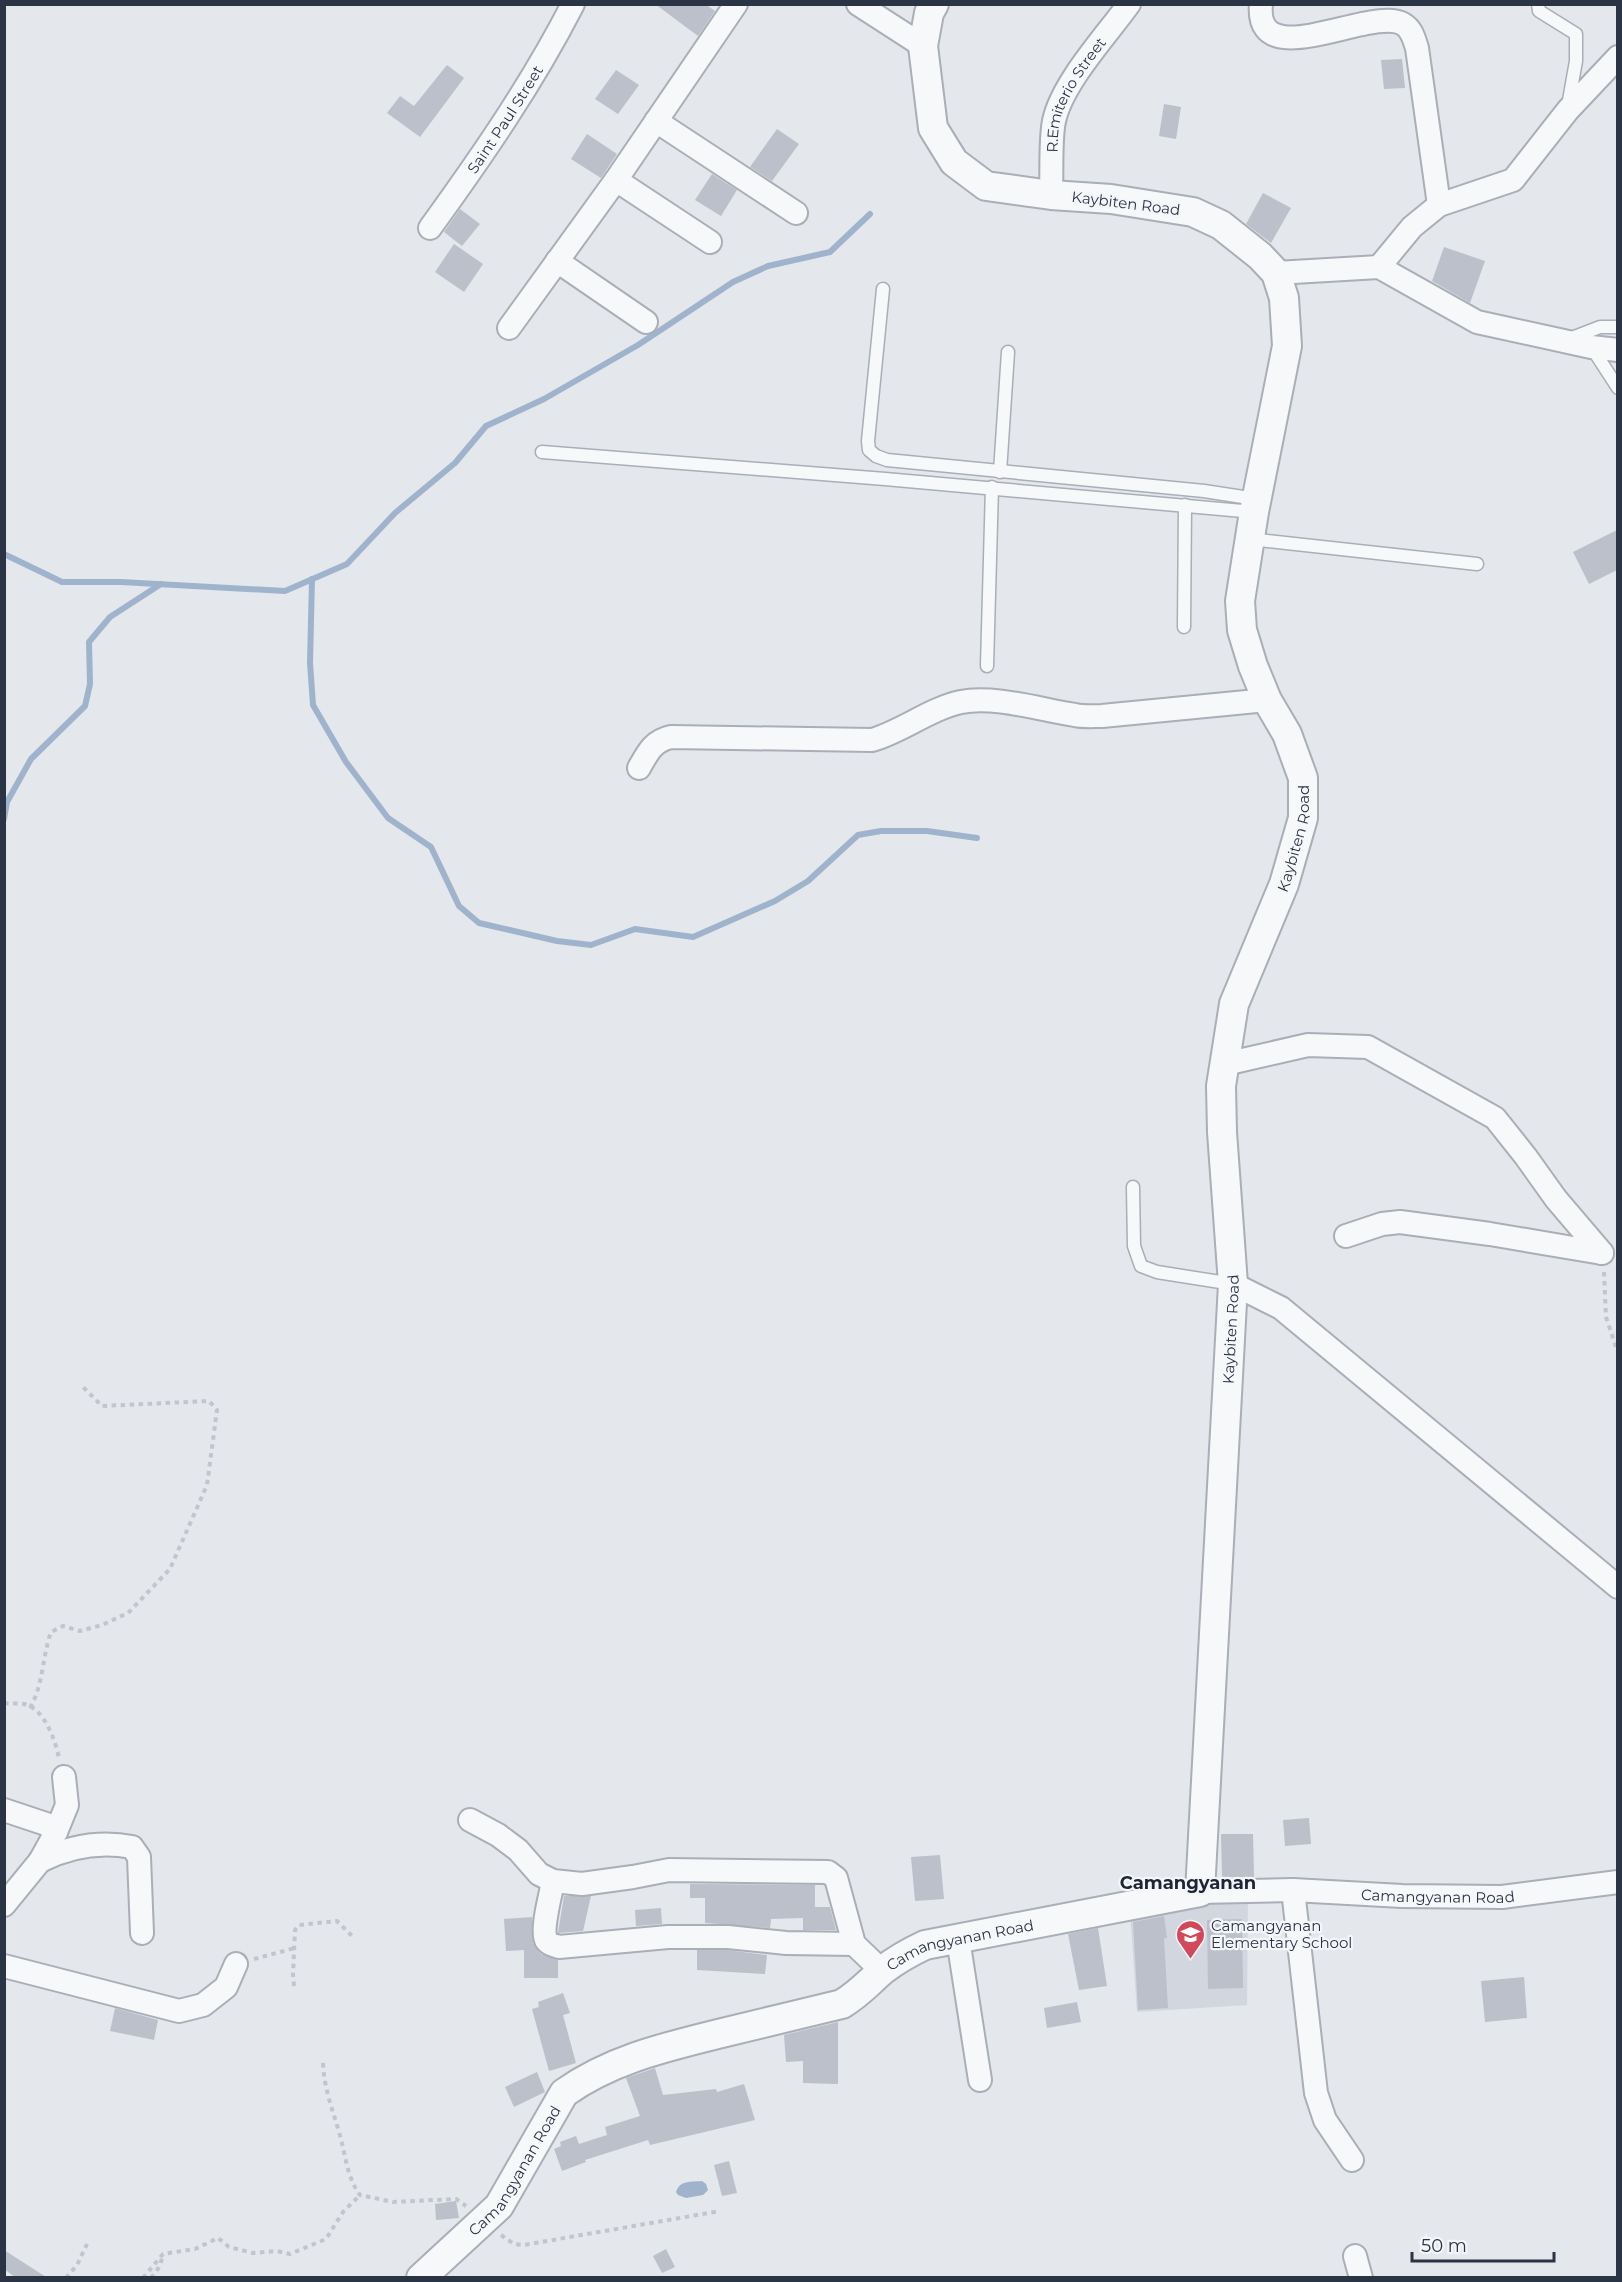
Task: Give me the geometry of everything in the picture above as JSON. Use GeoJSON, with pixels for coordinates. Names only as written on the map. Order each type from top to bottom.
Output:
{"type":"FeatureCollection","features":[{"type":"Feature","properties":{"kind":"street","name":"Saint Paul Street"},"geometry":{"type":"LineString","coordinates":[[430,228],[488,148],[552,45],[573,4]]}},
{"type":"Feature","properties":{"kind":"street"},"geometry":{"type":"LineString","coordinates":[[509,328],[616,180],[736,4]]}},
{"type":"Feature","properties":{"kind":"street"},"geometry":{"type":"LineString","coordinates":[[858,4],[923,46]]}},
{"type":"Feature","properties":{"kind":"street","name":"Kaybiten Road"},"geometry":{"type":"LineString","coordinates":[[934,4],[929,13],[923,46],[933,128],[954,162],[986,186],[1051,195],[1111,199],[1193,212],[1221,225],[1260,256],[1276,273],[1284,298],[1287,346],[1253,516],[1240,601],[1242,630],[1253,666],[1267,700],[1287,734],[1302,778],[1302,818],[1284,884],[1234,1004],[1221,1086],[1233,1284],[1200,1892]]}},
{"type":"Feature","properties":{"kind":"street","name":"R.Emiterio Street"},"geometry":{"type":"LineString","coordinates":[[1051,195],[1054,122],[1063,99],[1073,80],[1129,4]]}},
{"type":"Feature","properties":{"kind":"street"},"geometry":{"type":"LineString","coordinates":[[1261,4],[1259,18],[1263,27],[1271,34],[1287,37],[1318,35],[1363,24],[1392,20],[1405,24],[1413,33],[1439,205]]}},
{"type":"Feature","properties":{"kind":"street"},"geometry":{"type":"LineString","coordinates":[[1379,267],[1412,227],[1439,205],[1513,180],[1568,110],[1614,66]]}},
{"type":"Feature","properties":{"kind":"street"},"geometry":{"type":"LineString","coordinates":[[656,122],[796,213]]}},
{"type":"Feature","properties":{"kind":"street"},"geometry":{"type":"LineString","coordinates":[[616,180],[710,242]]}},
{"type":"Feature","properties":{"kind":"street"},"geometry":{"type":"LineString","coordinates":[[557,261],[646,322]]}},
{"type":"Feature","properties":{"kind":"street"},"geometry":{"type":"LineString","coordinates":[[1276,273],[1379,267],[1477,322],[1617,350]]}},
{"type":"Feature","properties":{"kind":"street"},"geometry":{"type":"LineString","coordinates":[[639,768],[651,747],[659,740],[671,737],[872,740],[946,706],[970,701],[1021,705],[1077,716],[1102,716],[1267,700]]}},
{"type":"Feature","properties":{"kind":"street"},"geometry":{"type":"LineString","coordinates":[[1225,1064],[1308,1045],[1368,1047],[1495,1118],[1556,1199],[1602,1253]]}},
{"type":"Feature","properties":{"kind":"street"},"geometry":{"type":"LineString","coordinates":[[1346,1236],[1382,1224],[1400,1222],[1602,1253]]}},
{"type":"Feature","properties":{"kind":"street"},"geometry":{"type":"LineString","coordinates":[[1233,1284],[1281,1308],[1617,1587]]}},
{"type":"Feature","properties":{"kind":"street"},"geometry":{"type":"LineString","coordinates":[[4,1905],[40,1861],[56,1832],[66,1805],[64,1777]]}},
{"type":"Feature","properties":{"kind":"street"},"geometry":{"type":"LineString","coordinates":[[4,1810],[46,1824],[56,1832]]}},
{"type":"Feature","properties":{"kind":"street"},"geometry":{"type":"LineString","coordinates":[[470,1821],[498,1835],[518,1850],[539,1874],[553,1881],[582,1884],[669,1870],[828,1872],[836,1878],[854,1944],[882,1971]]}},
{"type":"Feature","properties":{"kind":"street"},"geometry":{"type":"LineString","coordinates":[[40,1861],[61,1851],[83,1847],[119,1845],[132,1847],[139,1857],[142,1933]]}},
{"type":"Feature","properties":{"kind":"street"},"geometry":{"type":"LineString","coordinates":[[553,1881],[545,1931],[546,1940],[550,1945],[559,1947],[668,1937],[728,1936],[786,1943],[854,1944]]}},
{"type":"Feature","properties":{"kind":"street","name":"Camangyanan Road"},"geometry":{"type":"LineString","coordinates":[[421,2277],[499,2205],[556,2104],[564,2093],[578,2083],[621,2061],[655,2050],[842,2004],[861,1992],[882,1971],[901,1957],[925,1945],[1200,1892],[1293,1890],[1402,1896],[1502,1897],[1617,1882]]}},
{"type":"Feature","properties":{"kind":"street"},"geometry":{"type":"LineString","coordinates":[[1293,1890],[1316,2093],[1325,2120],[1352,2160]]}},
{"type":"Feature","properties":{"kind":"street"},"geometry":{"type":"LineString","coordinates":[[958,1939],[980,2080]]}},
{"type":"Feature","properties":{"kind":"street"},"geometry":{"type":"LineString","coordinates":[[4,1966],[179,2011],[203,2005],[226,1987],[236,1964]]}},
{"type":"Feature","properties":{"kind":"lane"},"geometry":{"type":"LineString","coordinates":[[1538,4],[1539,11],[1576,34],[1576,61],[1568,110]]}},
{"type":"Feature","properties":{"kind":"lane"},"geometry":{"type":"LineString","coordinates":[[883,289],[868,441],[869,450],[876,456],[887,460],[1204,491],[1253,516]]}},
{"type":"Feature","properties":{"kind":"lane"},"geometry":{"type":"LineString","coordinates":[[1565,340],[1600,327],[1617,327]]}},
{"type":"Feature","properties":{"kind":"lane"},"geometry":{"type":"LineString","coordinates":[[1591,346],[1617,388]]}},
{"type":"Feature","properties":{"kind":"lane"},"geometry":{"type":"LineString","coordinates":[[1000,472],[1008,352]]}},
{"type":"Feature","properties":{"kind":"lane"},"geometry":{"type":"LineString","coordinates":[[542,452],[1185,505],[1253,516],[1478,564]]}},
{"type":"Feature","properties":{"kind":"lane"},"geometry":{"type":"LineString","coordinates":[[987,666],[992,488]]}},
{"type":"Feature","properties":{"kind":"lane"},"geometry":{"type":"LineString","coordinates":[[1184,627],[1185,505]]}},
{"type":"Feature","properties":{"kind":"lane"},"geometry":{"type":"LineString","coordinates":[[1133,1187],[1134,1246],[1136,1258],[1141,1266],[1157,1272],[1233,1284]]}},
{"type":"Feature","properties":{"kind":"path"},"geometry":{"type":"LineString","coordinates":[[1602,1253],[1606,1317],[1617,1353]]}},
{"type":"Feature","properties":{"kind":"path"},"geometry":{"type":"LineString","coordinates":[[30,1708],[42,1675],[51,1632],[63,1626],[80,1631],[102,1625],[128,1613],[170,1569],[207,1485],[217,1410],[209,1401],[102,1406],[82,1386]]}},
{"type":"Feature","properties":{"kind":"path"},"geometry":{"type":"LineString","coordinates":[[4,1703],[26,1704],[40,1716],[55,1740],[64,1777]]}},
{"type":"Feature","properties":{"kind":"path"},"geometry":{"type":"LineString","coordinates":[[294,1986],[295,1930],[299,1925],[337,1921],[353,1937]]}},
{"type":"Feature","properties":{"kind":"path"},"geometry":{"type":"LineString","coordinates":[[236,1964],[295,1948]]}},
{"type":"Feature","properties":{"kind":"path"},"geometry":{"type":"LineString","coordinates":[[323,2063],[324,2084],[339,2131],[347,2170],[360,2195]]}},
{"type":"Feature","properties":{"kind":"path"},"geometry":{"type":"LineString","coordinates":[[360,2195],[393,2202],[456,2199],[472,2210],[482,2223],[514,2244],[524,2245],[720,2211]]}},
{"type":"Feature","properties":{"kind":"path"},"geometry":{"type":"LineString","coordinates":[[143,2277],[163,2254],[195,2249],[218,2238],[229,2247],[253,2253],[277,2251],[290,2254],[326,2239],[343,2212],[360,2195]]}},
{"type":"Feature","properties":{"kind":"path"},"geometry":{"type":"LineString","coordinates":[[69,2276],[87,2244]]}},
{"type":"Feature","properties":{"kind":"path"},"geometry":{"type":"LineString","coordinates":[[151,2277],[160,2266],[163,2254]]}},
{"type":"Feature","properties":{"kind":"shaded area","name":"Camangyanan Elementary School"},"geometry":{"type":"Polygon","coordinates":[[[1248,1896],[1247,2005],[1137,2012],[1130,1912],[1248,1896]]]}},
{"type":"Feature","properties":{"kind":"water"},"geometry":{"type":"Polygon","coordinates":[[[702,2181],[708,2190],[703,2195],[686,2198],[676,2192],[680,2185],[702,2181]]]}},
{"type":"Feature","properties":{"kind":"building"},"geometry":{"type":"Polygon","coordinates":[[[655,4],[705,4],[715,11],[698,36],[655,4]]]}},
{"type":"Feature","properties":{"kind":"building"},"geometry":{"type":"Polygon","coordinates":[[[1402,59],[1405,88],[1384,89],[1381,60],[1402,59]]]}},
{"type":"Feature","properties":{"kind":"building"},"geometry":{"type":"Polygon","coordinates":[[[447,65],[464,78],[420,137],[387,113],[400,96],[414,106],[447,65]]]}},
{"type":"Feature","properties":{"kind":"building"},"geometry":{"type":"Polygon","coordinates":[[[616,70],[639,85],[618,114],[595,99],[616,70]]]}},
{"type":"Feature","properties":{"kind":"building"},"geometry":{"type":"Polygon","coordinates":[[[1164,104],[1181,107],[1176,139],[1159,136],[1164,104]]]}},
{"type":"Feature","properties":{"kind":"building"},"geometry":{"type":"Polygon","coordinates":[[[777,129],[799,144],[772,181],[750,167],[777,129]]]}},
{"type":"Feature","properties":{"kind":"building"},"geometry":{"type":"Polygon","coordinates":[[[587,134],[617,154],[601,178],[571,159],[587,134]]]}},
{"type":"Feature","properties":{"kind":"building"},"geometry":{"type":"Polygon","coordinates":[[[712,174],[737,190],[721,216],[695,200],[712,174]]]}},
{"type":"Feature","properties":{"kind":"building"},"geometry":{"type":"Polygon","coordinates":[[[1263,193],[1291,208],[1271,243],[1246,224],[1263,193]]]}},
{"type":"Feature","properties":{"kind":"building"},"geometry":{"type":"Polygon","coordinates":[[[460,209],[480,224],[462,246],[444,232],[460,209]]]}},
{"type":"Feature","properties":{"kind":"building"},"geometry":{"type":"Polygon","coordinates":[[[454,244],[483,264],[464,292],[435,272],[454,244]]]}},
{"type":"Feature","properties":{"kind":"building"},"geometry":{"type":"Polygon","coordinates":[[[1444,247],[1485,261],[1470,303],[1432,281],[1444,247]]]}},
{"type":"Feature","properties":{"kind":"building"},"geometry":{"type":"Polygon","coordinates":[[[1617,530],[1617,570],[1589,584],[1573,552],[1617,530]]]}},
{"type":"Feature","properties":{"kind":"building"},"geometry":{"type":"Polygon","coordinates":[[[1309,1818],[1311,1844],[1285,1846],[1283,1820],[1309,1818]]]}},
{"type":"Feature","properties":{"kind":"building"},"geometry":{"type":"Polygon","coordinates":[[[1221,1834],[1253,1834],[1254,1877],[1222,1877],[1221,1834]]]}},
{"type":"Feature","properties":{"kind":"building"},"geometry":{"type":"Polygon","coordinates":[[[940,1855],[944,1899],[915,1901],[911,1857],[940,1855]]]}},
{"type":"Feature","properties":{"kind":"building"},"geometry":{"type":"Polygon","coordinates":[[[690,1884],[815,1885],[815,1907],[830,1907],[836,1930],[803,1930],[803,1918],[771,1919],[770,1928],[705,1923],[705,1898],[690,1898],[690,1884]]]}},
{"type":"Feature","properties":{"kind":"building"},"geometry":{"type":"Polygon","coordinates":[[[564,1896],[591,1896],[583,1931],[558,1933],[564,1896]]]}},
{"type":"Feature","properties":{"kind":"building"},"geometry":{"type":"Polygon","coordinates":[[[661,1908],[662,1924],[636,1926],[635,1910],[661,1908]]]}},
{"type":"Feature","properties":{"kind":"building"},"geometry":{"type":"Polygon","coordinates":[[[1164,1916],[1167,1938],[1164,1938],[1168,2008],[1138,2010],[1133,1922],[1164,1916]]]}},
{"type":"Feature","properties":{"kind":"building"},"geometry":{"type":"Polygon","coordinates":[[[532,1917],[533,1943],[541,1954],[558,1960],[558,1978],[524,1978],[524,1950],[506,1951],[504,1919],[532,1917]]]}},
{"type":"Feature","properties":{"kind":"building"},"geometry":{"type":"Polygon","coordinates":[[[1242,1919],[1243,1988],[1208,1989],[1207,1920],[1242,1919]]]}},
{"type":"Feature","properties":{"kind":"building"},"geometry":{"type":"Polygon","coordinates":[[[1098,1928],[1107,1986],[1079,1990],[1068,1934],[1098,1928]]]}},
{"type":"Feature","properties":{"kind":"building"},"geometry":{"type":"Polygon","coordinates":[[[697,1950],[727,1950],[767,1955],[765,1974],[697,1970],[697,1950]]]}},
{"type":"Feature","properties":{"kind":"building"},"geometry":{"type":"Polygon","coordinates":[[[1524,1977],[1527,2018],[1485,2022],[1481,1981],[1524,1977]]]}},
{"type":"Feature","properties":{"kind":"building"},"geometry":{"type":"Polygon","coordinates":[[[563,1993],[570,2013],[563,2015],[576,2063],[549,2071],[532,2009],[539,2007],[538,2002],[563,1993]]]}},
{"type":"Feature","properties":{"kind":"building"},"geometry":{"type":"Polygon","coordinates":[[[1077,2002],[1081,2022],[1047,2028],[1044,2008],[1077,2002]]]}},
{"type":"Feature","properties":{"kind":"building"},"geometry":{"type":"Polygon","coordinates":[[[115,2008],[158,2020],[154,2040],[110,2031],[115,2008]]]}},
{"type":"Feature","properties":{"kind":"building"},"geometry":{"type":"Polygon","coordinates":[[[838,2022],[838,2084],[803,2083],[803,2061],[786,2062],[784,2035],[838,2022]]]}},
{"type":"Feature","properties":{"kind":"building"},"geometry":{"type":"Polygon","coordinates":[[[655,2068],[663,2095],[716,2089],[717,2092],[744,2084],[755,2120],[650,2145],[648,2140],[585,2160],[586,2162],[562,2171],[554,2149],[561,2146],[560,2142],[576,2136],[579,2144],[607,2135],[605,2127],[640,2116],[626,2078],[655,2068]]]}},
{"type":"Feature","properties":{"kind":"building"},"geometry":{"type":"Polygon","coordinates":[[[537,2072],[545,2092],[514,2107],[505,2087],[537,2072]]]}},
{"type":"Feature","properties":{"kind":"building"},"geometry":{"type":"Polygon","coordinates":[[[729,2161],[737,2193],[722,2196],[714,2165],[729,2161]]]}},
{"type":"Feature","properties":{"kind":"building"},"geometry":{"type":"Polygon","coordinates":[[[456,2201],[459,2218],[436,2220],[435,2204],[456,2201]]]}},
{"type":"Feature","properties":{"kind":"building"},"geometry":{"type":"Polygon","coordinates":[[[666,2249],[675,2267],[662,2273],[653,2256],[666,2249]]]}},
{"type":"Feature","properties":{"kind":"building"},"geometry":{"type":"Polygon","coordinates":[[[4,2250],[46,2277],[15,2277],[4,2269],[4,2250]]]}},
{"type":"Feature","properties":{"kind":"waterway"},"geometry":{"type":"LineString","coordinates":[[4,554],[62,582],[121,582],[285,591],[347,564],[395,513],[455,463],[486,426],[544,399],[638,345],[733,282],[768,266],[830,252],[870,214]]}},
{"type":"Feature","properties":{"kind":"waterway"},"geometry":{"type":"LineString","coordinates":[[312,579],[310,663],[313,705],[346,762],[388,818],[431,847],[459,906],[479,923],[557,941],[591,945],[635,929],[693,937],[775,901],[808,881],[858,835],[881,831],[927,831],[977,838]]}},
{"type":"Feature","properties":{"kind":"waterway"},"geometry":{"type":"LineString","coordinates":[[4,819],[7,802],[31,759],[85,706],[90,684],[89,642],[110,617],[161,584]]}},
{"type":"Feature","properties":{"kind":"place","name":"Camangyanan Elementary School"},"geometry":{"type":"Point","coordinates":[1190,1960]}},
{"type":"Feature","properties":{"kind":"district","name":"Camangyanan"},"geometry":{"type":"Point","coordinates":[1188,1883]}}]}
